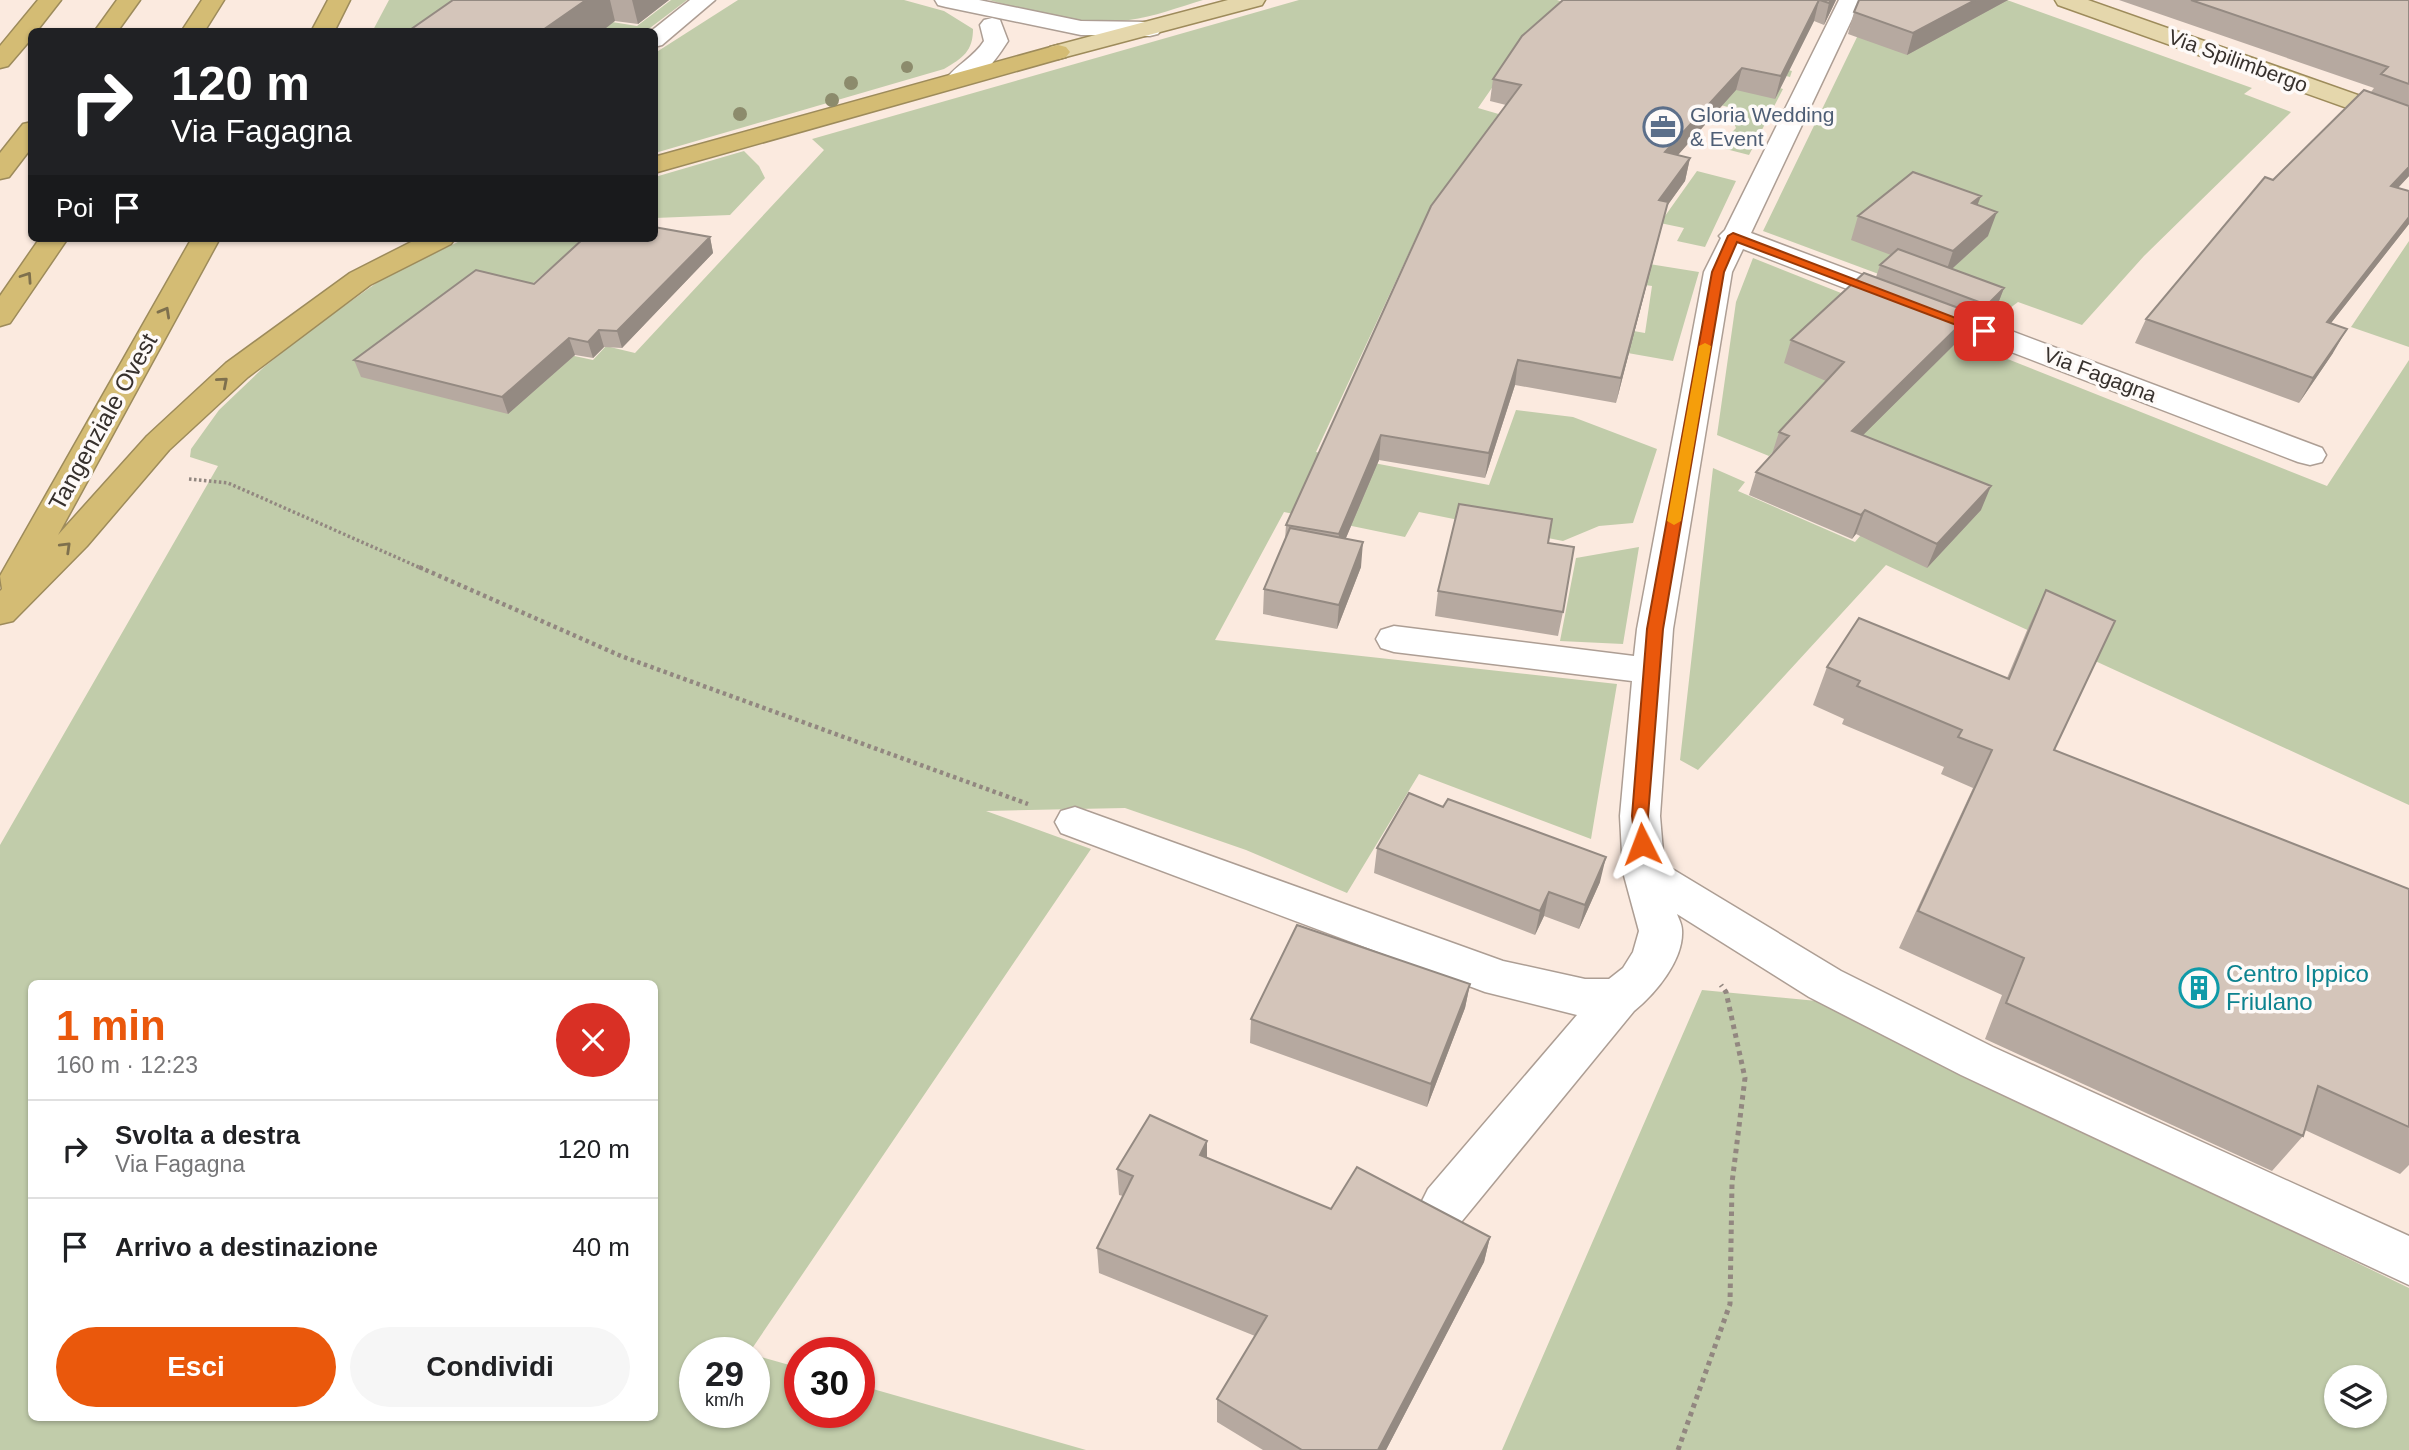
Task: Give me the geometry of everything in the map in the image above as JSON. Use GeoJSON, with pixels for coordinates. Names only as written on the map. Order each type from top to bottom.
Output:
{"type":"FeatureCollection","features":[{"type":"Feature","properties":{"kind":"highway"},"geometry":{"type":"LineString","coordinates":[[0,61],[50,0]]}},
{"type":"Feature","properties":{"kind":"highway"},"geometry":{"type":"LineString","coordinates":[[108,28],[129,0]]}},
{"type":"Feature","properties":{"kind":"highway"},"geometry":{"type":"LineString","coordinates":[[195,28],[213,0]]}},
{"type":"Feature","properties":{"kind":"highway"},"geometry":{"type":"LineString","coordinates":[[658,164],[1058,52]]}},
{"type":"Feature","properties":{"kind":"highway"},"geometry":{"type":"LineString","coordinates":[[0,171],[28,135]]}},
{"type":"Feature","properties":{"kind":"highway"},"geometry":{"type":"LineString","coordinates":[[0,317],[51,242]]}},
{"type":"Feature","properties":{"kind":"highway","name":"Tangenziale Ovest"},"geometry":{"type":"LineString","coordinates":[[0,609],[204,242]]}},
{"type":"Feature","properties":{"kind":"highway"},"geometry":{"type":"LineString","coordinates":[[0,609],[75,538],[190,411],[288,330],[360,279],[433,242]]}},
{"type":"Feature","properties":{"kind":"main road"},"geometry":{"type":"LineString","coordinates":[[1058,52],[1254,0]]}},
{"type":"Feature","properties":{"kind":"main road","name":"Via Spilimbergo"},"geometry":{"type":"LineString","coordinates":[[2066,0],[2409,122]]}},
{"type":"Feature","properties":{"kind":"street"},"geometry":{"type":"LineString","coordinates":[[658,37],[704,0]]}},
{"type":"Feature","properties":{"kind":"street"},"geometry":{"type":"LineString","coordinates":[[1445,1205],[1618,998],[1639,981],[1654,957],[1661,931],[1644,872],[1640,816],[1655,629],[1718,272],[1733,236],[1850,0]]}},
{"type":"Feature","properties":{"kind":"street"},"geometry":{"type":"LineString","coordinates":[[956,3],[1013,13],[1059,25],[1114,30],[1150,29]]}},
{"type":"Feature","properties":{"kind":"street"},"geometry":{"type":"LineString","coordinates":[[956,3],[1019,38],[1058,52],[1064,32],[1059,25]]}},
{"type":"Feature","properties":{"kind":"street"},"geometry":{"type":"LineString","coordinates":[[957,80],[985,58],[996,41],[992,25]]}},
{"type":"Feature","properties":{"kind":"street","name":"Via Fagagna"},"geometry":{"type":"LineString","coordinates":[[1733,236],[2310,455]]}},
{"type":"Feature","properties":{"kind":"street"},"geometry":{"type":"LineString","coordinates":[[1394,639],[1652,671]]}},
{"type":"Feature","properties":{"kind":"street"},"geometry":{"type":"LineString","coordinates":[[1075,822],[1501,979],[1585,998],[1618,998]]}},
{"type":"Feature","properties":{"kind":"street"},"geometry":{"type":"LineString","coordinates":[[1644,872],[1825,984],[1977,1061],[2409,1261]]}},
{"type":"Feature","properties":{"kind":"path"},"geometry":{"type":"LineString","coordinates":[[132,473],[228,483],[621,656],[1075,822]]}},
{"type":"Feature","properties":{"kind":"path"},"geometry":{"type":"LineString","coordinates":[[1678,1450],[1730,1304],[1732,1183],[1745,1078],[1726,992],[1718,981]]}},
{"type":"Feature","properties":{"kind":"green space"},"geometry":{"type":"Polygon","coordinates":[[[389,0],[513,0],[506,5],[637,26],[671,0],[687,0],[650,28],[374,28],[389,0]]]}},
{"type":"Feature","properties":{"kind":"green space"},"geometry":{"type":"Polygon","coordinates":[[[738,0],[904,0],[944,11],[973,29],[973,37],[966,53],[944,69],[658,152],[658,51],[738,0]]]}},
{"type":"Feature","properties":{"kind":"green space"},"geometry":{"type":"Polygon","coordinates":[[[989,0],[1203,0],[1148,17],[1094,21],[1058,17],[989,0]]]}},
{"type":"Feature","properties":{"kind":"green space"},"geometry":{"type":"Polygon","coordinates":[[[1299,0],[1557,0],[1569,4],[1576,0],[1705,49],[1792,71],[1790,77],[1646,37],[1496,82],[1478,108],[1595,142],[1566,205],[1421,227],[1316,452],[1489,485],[1516,410],[1573,417],[1657,449],[1633,523],[1599,526],[1563,541],[1419,512],[1405,537],[1284,512],[1215,640],[1617,684],[1591,839],[1419,774],[1347,893],[1246,850],[1125,808],[986,811],[1091,849],[760,1337],[679,1337],[679,1428],[770,1428],[770,1360],[784,1363],[784,1428],[875,1428],[875,1390],[1086,1450],[0,1450],[0,845],[218,466],[190,457],[191,449],[219,410],[264,367],[309,331],[382,279],[458,242],[580,242],[517,297],[570,355],[593,360],[606,346],[635,353],[824,150],[812,139],[1299,0]]]}},
{"type":"Feature","properties":{"kind":"green space"},"geometry":{"type":"Polygon","coordinates":[[[1875,0],[2007,0],[2252,88],[2244,94],[2291,112],[2144,256],[2082,325],[2018,302],[1997,318],[1763,231],[1875,0]]]}},
{"type":"Feature","properties":{"kind":"green space"},"geometry":{"type":"Polygon","coordinates":[[[1674,56],[1783,89],[1749,155],[1718,147],[1736,128],[1728,107],[1647,85],[1674,56]]]}},
{"type":"Feature","properties":{"kind":"green space"},"geometry":{"type":"Polygon","coordinates":[[[744,151],[759,166],[765,178],[730,215],[658,218],[658,176],[744,151]]]}},
{"type":"Feature","properties":{"kind":"green space"},"geometry":{"type":"Polygon","coordinates":[[[1697,171],[1736,181],[1705,247],[1677,241],[1684,228],[1660,223],[1697,171]]]}},
{"type":"Feature","properties":{"kind":"green space"},"geometry":{"type":"Polygon","coordinates":[[[2409,241],[2409,347],[2351,327],[2409,241]]]}},
{"type":"Feature","properties":{"kind":"green space"},"geometry":{"type":"Polygon","coordinates":[[[1525,244],[1699,272],[1673,361],[1622,352],[1628,330],[1645,333],[1652,286],[1537,269],[1525,244]]]}},
{"type":"Feature","properties":{"kind":"green space"},"geometry":{"type":"Polygon","coordinates":[[[1753,258],[2327,486],[2409,360],[2409,805],[1886,565],[1698,770],[1680,760],[1713,468],[1745,482],[1738,491],[1855,542],[1909,479],[1792,432],[1769,456],[1717,435],[1736,302],[1753,258]]]}},
{"type":"Feature","properties":{"kind":"green space"},"geometry":{"type":"Polygon","coordinates":[[[1639,547],[1623,644],[1560,641],[1576,558],[1639,547]]]}},
{"type":"Feature","properties":{"kind":"green space"},"geometry":{"type":"Polygon","coordinates":[[[1702,990],[1817,1001],[2409,1288],[2409,1450],[1502,1450],[1702,990]]]}},
{"type":"Feature","properties":{"kind":"building"},"geometry":{"type":"Polygon","coordinates":[[[453,0],[586,0],[546,28],[413,28],[453,0]]]}},
{"type":"Feature","properties":{"kind":"building"},"geometry":{"type":"Polygon","coordinates":[[[1563,0],[1819,0],[1781,76],[1742,68],[1665,152],[1690,158],[1659,200],[1668,202],[1621,378],[1518,360],[1489,453],[1381,435],[1339,534],[1286,525],[1431,206],[1521,85],[1493,79],[1522,36],[1563,0]]]}},
{"type":"Feature","properties":{"kind":"building"},"geometry":{"type":"Polygon","coordinates":[[[1859,0],[1975,0],[1913,33],[1854,12],[1859,0]]]}},
{"type":"Feature","properties":{"kind":"building"},"geometry":{"type":"Polygon","coordinates":[[[2191,0],[2409,0],[2409,84],[2381,74],[2388,67],[2191,0]]]}},
{"type":"Feature","properties":{"kind":"building"},"geometry":{"type":"Polygon","coordinates":[[[2364,90],[2409,106],[2409,167],[2391,186],[2409,191],[2409,217],[2327,322],[2347,329],[2313,378],[2146,319],[2265,177],[2273,180],[2364,90]]]}},
{"type":"Feature","properties":{"kind":"building"},"geometry":{"type":"Polygon","coordinates":[[[1913,172],[1981,196],[1972,203],[1997,212],[1953,251],[1858,216],[1913,172]]]}},
{"type":"Feature","properties":{"kind":"building"},"geometry":{"type":"Polygon","coordinates":[[[658,228],[710,237],[617,331],[599,330],[588,342],[569,338],[502,397],[354,360],[476,270],[534,284],[580,242],[658,242],[658,228]]]}},
{"type":"Feature","properties":{"kind":"building"},"geometry":{"type":"Polygon","coordinates":[[[1898,249],[2004,288],[1987,305],[1880,265],[1898,249]]]}},
{"type":"Feature","properties":{"kind":"building"},"geometry":{"type":"Polygon","coordinates":[[[1864,273],[1972,313],[1852,431],[1991,486],[1937,544],[1865,510],[1861,515],[1756,472],[1789,436],[1779,432],[1844,362],[1791,340],[1864,273]]]}},
{"type":"Feature","properties":{"kind":"building"},"geometry":{"type":"Polygon","coordinates":[[[1459,504],[1552,519],[1548,543],[1574,547],[1563,612],[1438,591],[1459,504]]]}},
{"type":"Feature","properties":{"kind":"building"},"geometry":{"type":"Polygon","coordinates":[[[1290,528],[1363,542],[1339,605],[1264,589],[1290,528]]]}},
{"type":"Feature","properties":{"kind":"building"},"geometry":{"type":"Polygon","coordinates":[[[2046,590],[2115,621],[2054,750],[2409,889],[2409,1127],[2318,1086],[2303,1136],[2006,1003],[2024,958],[1918,911],[1992,750],[1958,737],[1962,730],[1857,686],[1860,681],[1827,667],[1859,618],[2009,679],[2046,590]]]}},
{"type":"Feature","properties":{"kind":"building"},"geometry":{"type":"Polygon","coordinates":[[[1409,793],[1443,807],[1448,799],[1606,857],[1585,905],[1549,892],[1540,911],[1377,848],[1409,793]]]}},
{"type":"Feature","properties":{"kind":"building"},"geometry":{"type":"Polygon","coordinates":[[[1297,925],[1470,984],[1431,1084],[1251,1019],[1297,925]]]}},
{"type":"Feature","properties":{"kind":"building"},"geometry":{"type":"Polygon","coordinates":[[[1150,1115],[1207,1141],[1200,1155],[1331,1209],[1357,1167],[1490,1237],[1378,1450],[1302,1450],[1217,1399],[1267,1316],[1097,1248],[1133,1176],[1117,1169],[1150,1115]]]}},
{"type":"Feature","properties":{"kind":"slow traffic"},"geometry":{"type":"LineString","coordinates":[[1674,521],[1705,346]]}},
{"type":"Feature","properties":{"kind":"place","name":"Gloria Wedding & Event"},"geometry":{"type":"Point","coordinates":[1663,127]}},
{"type":"Feature","properties":{"kind":"place","name":"Centro Ippico Friulano"},"geometry":{"type":"Point","coordinates":[2199,988]}},
{"type":"Feature","properties":{"kind":"route"},"geometry":{"type":"LineString","coordinates":[[1642,844],[1640,816],[1655,629],[1718,272],[1733,236],[1984,331]]}}]}
